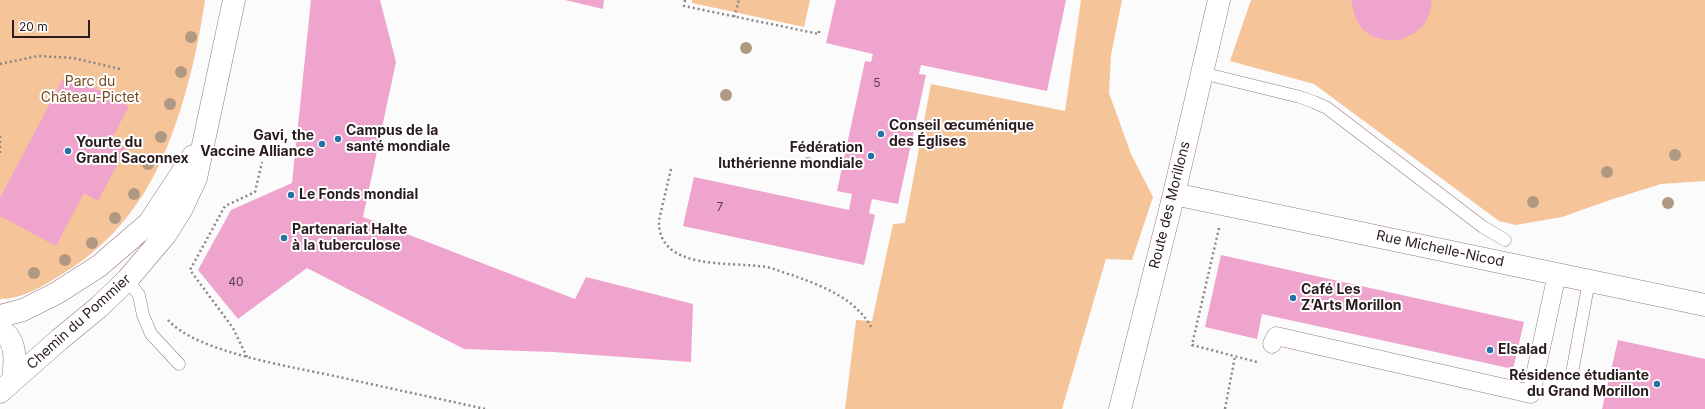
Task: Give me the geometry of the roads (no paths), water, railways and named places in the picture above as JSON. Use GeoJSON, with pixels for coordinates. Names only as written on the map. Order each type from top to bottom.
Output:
{"type":"FeatureCollection","features":[{"type":"Feature","properties":{"kind":"street","name":"Chemin du Pommier"},"geometry":{"type":"LineString","coordinates":[[6,386],[99,307],[127,280],[166,234],[181,210],[196,178],[234,0]]}},
{"type":"Feature","properties":{"kind":"street","name":"Route des Morillons"},"geometry":{"type":"LineString","coordinates":[[1120,409],[1174,194],[1219,0]]}},
{"type":"Feature","properties":{"kind":"street"},"geometry":{"type":"LineString","coordinates":[[0,316],[23,310],[70,286],[99,266],[144,228],[183,173],[206,135]]}},
{"type":"Feature","properties":{"kind":"street","name":"Rue Michelle-Nicod"},"geometry":{"type":"LineString","coordinates":[[1174,194],[1705,305]]}},
{"type":"Feature","properties":{"kind":"street"},"geometry":{"type":"LineString","coordinates":[[1272,344],[1276,336],[1532,401],[1557,274]]}},
{"type":"Feature","properties":{"kind":"street"},"geometry":{"type":"LineString","coordinates":[[0,329],[7,334],[16,355],[6,386]]}},
{"type":"Feature","properties":{"kind":"lane"},"geometry":{"type":"LineString","coordinates":[[1202,73],[1300,97],[1327,108],[1483,227],[1505,240]]}},
{"type":"Feature","properties":{"kind":"lane"},"geometry":{"type":"LineString","coordinates":[[127,280],[139,294],[143,315],[151,334],[179,364]]}},
{"type":"Feature","properties":{"kind":"lane"},"geometry":{"type":"LineString","coordinates":[[1572,373],[1589,281]]}},
{"type":"Feature","properties":{"kind":"place","name":"Conseil œcuménique des Églises"},"geometry":{"type":"Point","coordinates":[881,134]}},
{"type":"Feature","properties":{"kind":"place","name":"Campus de la santé mondiale"},"geometry":{"type":"Point","coordinates":[338,139]}},
{"type":"Feature","properties":{"kind":"place","name":"Gavi, the Vaccine Alliance"},"geometry":{"type":"Point","coordinates":[322,144]}},
{"type":"Feature","properties":{"kind":"place","name":"Yourte du Grand Saconnex"},"geometry":{"type":"Point","coordinates":[68,151]}},
{"type":"Feature","properties":{"kind":"place","name":"Fédération luthérienne mondiale"},"geometry":{"type":"Point","coordinates":[871,156]}},
{"type":"Feature","properties":{"kind":"place","name":"Le Fonds mondial"},"geometry":{"type":"Point","coordinates":[291,195]}},
{"type":"Feature","properties":{"kind":"place","name":"Partenariat Halte à la tuberculose"},"geometry":{"type":"Point","coordinates":[284,238]}},
{"type":"Feature","properties":{"kind":"place","name":"Café Les Z’Arts Morillon"},"geometry":{"type":"Point","coordinates":[1293,298]}},
{"type":"Feature","properties":{"kind":"place","name":"Elsalad"},"geometry":{"type":"Point","coordinates":[1490,350]}},
{"type":"Feature","properties":{"kind":"place","name":"Résidence étudiante du Grand Morillon"},"geometry":{"type":"Point","coordinates":[1657,384]}},
{"type":"Feature","properties":{"kind":"park label","name":"Parc du Château-Pictet"},"geometry":{"type":"Point","coordinates":[90,90]}}]}
